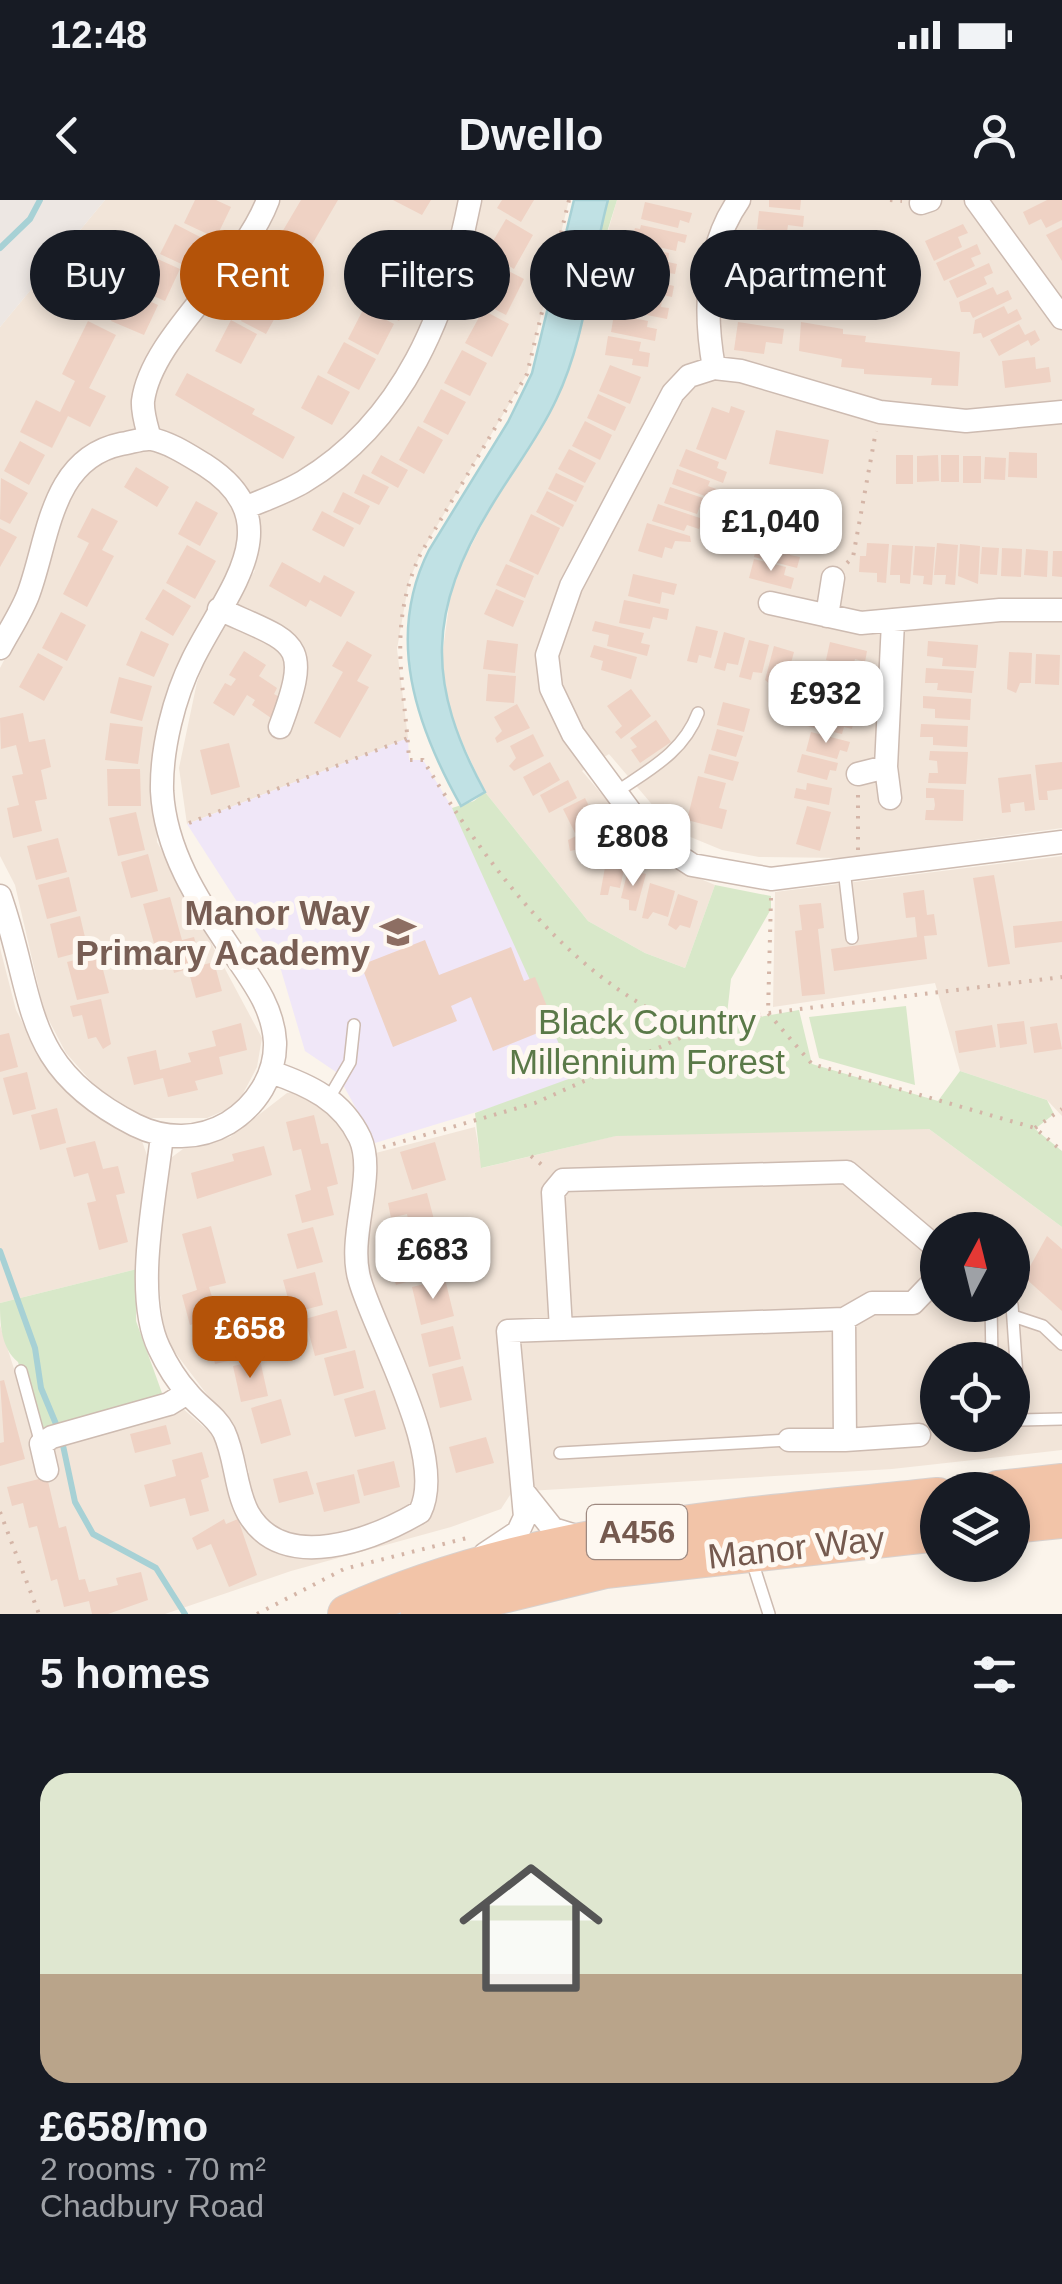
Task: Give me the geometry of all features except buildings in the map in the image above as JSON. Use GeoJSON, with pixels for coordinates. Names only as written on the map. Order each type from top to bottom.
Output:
{"type":"FeatureCollection","features":[{"type":"Feature","properties":{"kind":"highway"},"geometry":{"type":"LineString","coordinates":[[1030,1486],[1062,1483]]}},
{"type":"Feature","properties":{"kind":"highway","name":"Manor Way"},"geometry":{"type":"LineString","coordinates":[[347,1614],[460,1569],[588,1538],[920,1498]]}},
{"type":"Feature","properties":{"kind":"highway"},"geometry":{"type":"LineString","coordinates":[[1030,1522],[1062,1518]]}},
{"type":"Feature","properties":{"kind":"highway","name":"Manor Way"},"geometry":{"type":"LineString","coordinates":[[420,1614],[605,1569],[920,1534]]}},
{"type":"Feature","properties":{"kind":"street"},"geometry":{"type":"LineString","coordinates":[[150,438],[142,405],[148,380],[164,348],[252,237],[268,200]]}},
{"type":"Feature","properties":{"kind":"street"},"geometry":{"type":"LineString","coordinates":[[247,507],[304,482],[359,438],[414,370],[440,314],[470,200]]}},
{"type":"Feature","properties":{"kind":"street"},"geometry":{"type":"LineString","coordinates":[[714,368],[708,333],[710,282],[722,231],[739,200]]}},
{"type":"Feature","properties":{"kind":"street"},"geometry":{"type":"LineString","coordinates":[[976,200],[1062,318]]}},
{"type":"Feature","properties":{"kind":"street"},"geometry":{"type":"LineString","coordinates":[[1062,412],[966,422],[880,412],[741,371],[714,368],[688,376],[672,393],[571,586],[547,656],[551,688],[573,734],[649,837],[692,865],[772,878],[1062,842]]}},
{"type":"Feature","properties":{"kind":"street"},"geometry":{"type":"LineString","coordinates":[[0,648],[27,597],[58,492],[74,471],[106,448],[150,438],[212,469],[237,490],[247,507],[250,531],[240,576],[191,662],[166,744],[162,791],[169,831],[190,885],[266,1002],[275,1042],[271,1072],[250,1106],[222,1127],[192,1137],[162,1135],[106,1110],[52,1060],[24,996],[0,896]]}},
{"type":"Feature","properties":{"kind":"street"},"geometry":{"type":"LineString","coordinates":[[827,616],[832,578]]}},
{"type":"Feature","properties":{"kind":"street"},"geometry":{"type":"LineString","coordinates":[[770,602],[860,623],[1000,610],[1062,610]]}},
{"type":"Feature","properties":{"kind":"street"},"geometry":{"type":"LineString","coordinates":[[220,610],[285,639],[295,651],[298,671],[280,727]]}},
{"type":"Feature","properties":{"kind":"street"},"geometry":{"type":"LineString","coordinates":[[890,798],[886,767],[893,622]]}},
{"type":"Feature","properties":{"kind":"street"},"geometry":{"type":"LineString","coordinates":[[858,774],[886,767]]}},
{"type":"Feature","properties":{"kind":"street"},"geometry":{"type":"LineString","coordinates":[[162,1135],[149,1267],[151,1316],[158,1346],[188,1393],[220,1424],[234,1454],[248,1511],[272,1536],[292,1546],[316,1550],[420,1512],[428,1497],[404,1386],[358,1277],[356,1235],[366,1152],[352,1124],[329,1098],[271,1072]]}},
{"type":"Feature","properties":{"kind":"street"},"geometry":{"type":"LineString","coordinates":[[561,1329],[553,1192],[563,1180],[847,1172],[920,1234]]}},
{"type":"Feature","properties":{"kind":"street"},"geometry":{"type":"LineString","coordinates":[[460,1569],[518,1532],[525,1518],[526,1495],[508,1332],[844,1319],[872,1303],[913,1303],[920,1296]]}},
{"type":"Feature","properties":{"kind":"street"},"geometry":{"type":"LineString","coordinates":[[844,1319],[845,1440]]}},
{"type":"Feature","properties":{"kind":"street"},"geometry":{"type":"LineString","coordinates":[[47,1470],[54,1438],[169,1404],[188,1393]]}},
{"type":"Feature","properties":{"kind":"street"},"geometry":{"type":"LineString","coordinates":[[789,1440],[920,1435]]}},
{"type":"Feature","properties":{"kind":"street"},"geometry":{"type":"LineString","coordinates":[[526,1495],[554,1529],[588,1538]]}},
{"type":"Feature","properties":{"kind":"lane"},"geometry":{"type":"LineString","coordinates":[[615,794],[675,751],[690,736],[698,713]]}},
{"type":"Feature","properties":{"kind":"lane"},"geometry":{"type":"LineString","coordinates":[[851,868],[852,938]]}},
{"type":"Feature","properties":{"kind":"lane"},"geometry":{"type":"LineString","coordinates":[[329,1098],[350,1062],[354,1025]]}},
{"type":"Feature","properties":{"kind":"lane"},"geometry":{"type":"LineString","coordinates":[[1030,1319],[1044,1326],[1062,1344]]}},
{"type":"Feature","properties":{"kind":"lane"},"geometry":{"type":"LineString","coordinates":[[1013,1322],[1020,1420],[1062,1419]]}},
{"type":"Feature","properties":{"kind":"lane"},"geometry":{"type":"LineString","coordinates":[[20,1371],[54,1438]]}},
{"type":"Feature","properties":{"kind":"lane"},"geometry":{"type":"LineString","coordinates":[[560,1453],[789,1440]]}},
{"type":"Feature","properties":{"kind":"lane"},"geometry":{"type":"LineString","coordinates":[[1030,1479],[1062,1468]]}},
{"type":"Feature","properties":{"kind":"lane"},"geometry":{"type":"LineString","coordinates":[[750,1552],[769,1614]]}},
{"type":"Feature","properties":{"kind":"path"},"geometry":{"type":"LineString","coordinates":[[569,200],[528,374],[420,553],[409,581],[397,649],[409,760],[423,760],[467,832],[544,925],[605,981],[655,1016],[696,1031]]}},
{"type":"Feature","properties":{"kind":"path"},"geometry":{"type":"LineString","coordinates":[[832,578],[852,556],[880,412]]}},
{"type":"Feature","properties":{"kind":"path"},"geometry":{"type":"LineString","coordinates":[[169,831],[408,738]]}},
{"type":"Feature","properties":{"kind":"path"},"geometry":{"type":"LineString","coordinates":[[851,868],[858,774]]}},
{"type":"Feature","properties":{"kind":"path"},"geometry":{"type":"LineString","coordinates":[[772,878],[768,1013],[812,1064],[1035,1128],[1062,1151]]}},
{"type":"Feature","properties":{"kind":"path"},"geometry":{"type":"LineString","coordinates":[[366,1152],[536,1103],[696,1031],[768,1013],[1062,977]]}},
{"type":"Feature","properties":{"kind":"path"},"geometry":{"type":"LineString","coordinates":[[1035,1128],[1062,1108]]}},
{"type":"Feature","properties":{"kind":"path"},"geometry":{"type":"LineString","coordinates":[[0,1512],[39,1614]]}},
{"type":"Feature","properties":{"kind":"path"},"geometry":{"type":"LineString","coordinates":[[257,1614],[344,1569],[486,1533]]}},
{"type":"Feature","properties":{"kind":"shaded area"},"geometry":{"type":"Polygon","coordinates":[[[0,200],[105,200],[80,230],[30,230],[30,291],[0,327],[0,200]]]}},
{"type":"Feature","properties":{"kind":"shaded area"},"geometry":{"type":"Polygon","coordinates":[[[105,200],[569,200],[562,230],[530,230],[530,320],[540,320],[527,374],[421,553],[409,581],[397,649],[408,738],[187,824],[179,768],[197,682],[208,654],[255,570],[233,564],[174,670],[154,754],[157,842],[262,1038],[257,1067],[237,1105],[207,1118],[145,1118],[96,1087],[66,1053],[44,1011],[15,885],[0,856],[0,668],[31,608],[15,599],[0,623],[0,327],[30,291],[30,320],[160,320],[160,230],[80,230],[105,200]]]}},
{"type":"Feature","properties":{"kind":"shaded area"},"geometry":{"type":"Polygon","coordinates":[[[617,200],[1062,200],[1062,828],[844,858],[759,857],[722,850],[688,836],[661,815],[609,754],[582,771],[639,838],[686,873],[715,885],[685,968],[645,953],[588,921],[485,792],[448,711],[440,672],[452,583],[490,509],[536,436],[582,320],[670,320],[670,230],[608,230],[617,200]]]}},
{"type":"Feature","properties":{"kind":"shaded area","name":"Manor Way Primary Academy"},"geometry":{"type":"Polygon","coordinates":[[[408,738],[409,760],[423,760],[467,832],[674,1032],[545,1091],[375,1143],[336,1072],[305,1051],[281,970],[187,824],[408,738]]]}},
{"type":"Feature","properties":{"kind":"shaded area"},"geometry":{"type":"Polygon","coordinates":[[[1062,856],[1062,1116],[1047,1100],[960,1071],[935,983],[773,1007],[775,892],[1062,856]]]}},
{"type":"Feature","properties":{"kind":"shaded area"},"geometry":{"type":"Polygon","coordinates":[[[0,948],[16,1010],[46,1068],[78,1101],[142,1141],[149,1161],[137,1269],[0,1303],[0,948]]]}},
{"type":"Feature","properties":{"kind":"shaded area"},"geometry":{"type":"Polygon","coordinates":[[[301,1091],[372,1154],[475,1127],[482,1168],[776,1097],[929,1129],[1062,1227],[1062,1450],[892,1469],[512,1492],[501,1509],[451,1527],[291,1571],[165,1614],[0,1614],[0,1325],[39,1447],[181,1407],[212,1434],[229,1479],[249,1473],[239,1437],[165,1339],[157,1269],[168,1160],[183,1149],[230,1137],[287,1093],[301,1091]]]}},
{"type":"Feature","properties":{"kind":"green space"},"geometry":{"type":"Polygon","coordinates":[[[608,200],[617,200],[608,230],[601,230],[608,200]]]}},
{"type":"Feature","properties":{"kind":"green space","name":"Black Country Millennium Forest"},"geometry":{"type":"Polygon","coordinates":[[[485,792],[588,921],[645,953],[685,968],[715,885],[771,896],[771,909],[731,979],[726,1023],[799,1010],[812,1064],[938,1101],[960,1071],[1047,1100],[1054,1114],[1035,1129],[1062,1151],[1062,1227],[929,1129],[616,1136],[481,1168],[475,1113],[574,1077],[452,808],[474,801],[485,792]]]}},
{"type":"Feature","properties":{"kind":"green space"},"geometry":{"type":"Polygon","coordinates":[[[906,1006],[915,1085],[819,1058],[809,1017],[906,1006]]]}},
{"type":"Feature","properties":{"kind":"green space"},"geometry":{"type":"Polygon","coordinates":[[[137,1269],[136,1321],[162,1393],[147,1402],[40,1433],[18,1362],[5,1343],[0,1303],[137,1269]]]}},
{"type":"Feature","properties":{"kind":"water"},"geometry":{"type":"Polygon","coordinates":[[[574,200],[608,200],[601,230],[567,230],[574,200]]]}},
{"type":"Feature","properties":{"kind":"water"},"geometry":{"type":"Polygon","coordinates":[[[545,320],[582,320],[566,376],[549,414],[471,543],[455,579],[446,614],[444,682],[452,716],[485,792],[461,806],[419,713],[408,648],[409,615],[429,550],[508,422],[532,373],[545,320]]]}},
{"type":"Feature","properties":{"kind":"waterway"},"geometry":{"type":"LineString","coordinates":[[0,248],[30,219],[40,200]]}},
{"type":"Feature","properties":{"kind":"waterway"},"geometry":{"type":"LineString","coordinates":[[0,1251],[35,1348],[41,1388],[61,1436],[75,1502],[93,1534],[156,1568],[185,1614]]}},
{"type":"Feature","properties":{"kind":"place","name":"Manor Way Primary Academy"},"geometry":{"type":"Point","coordinates":[398,932]}}]}
